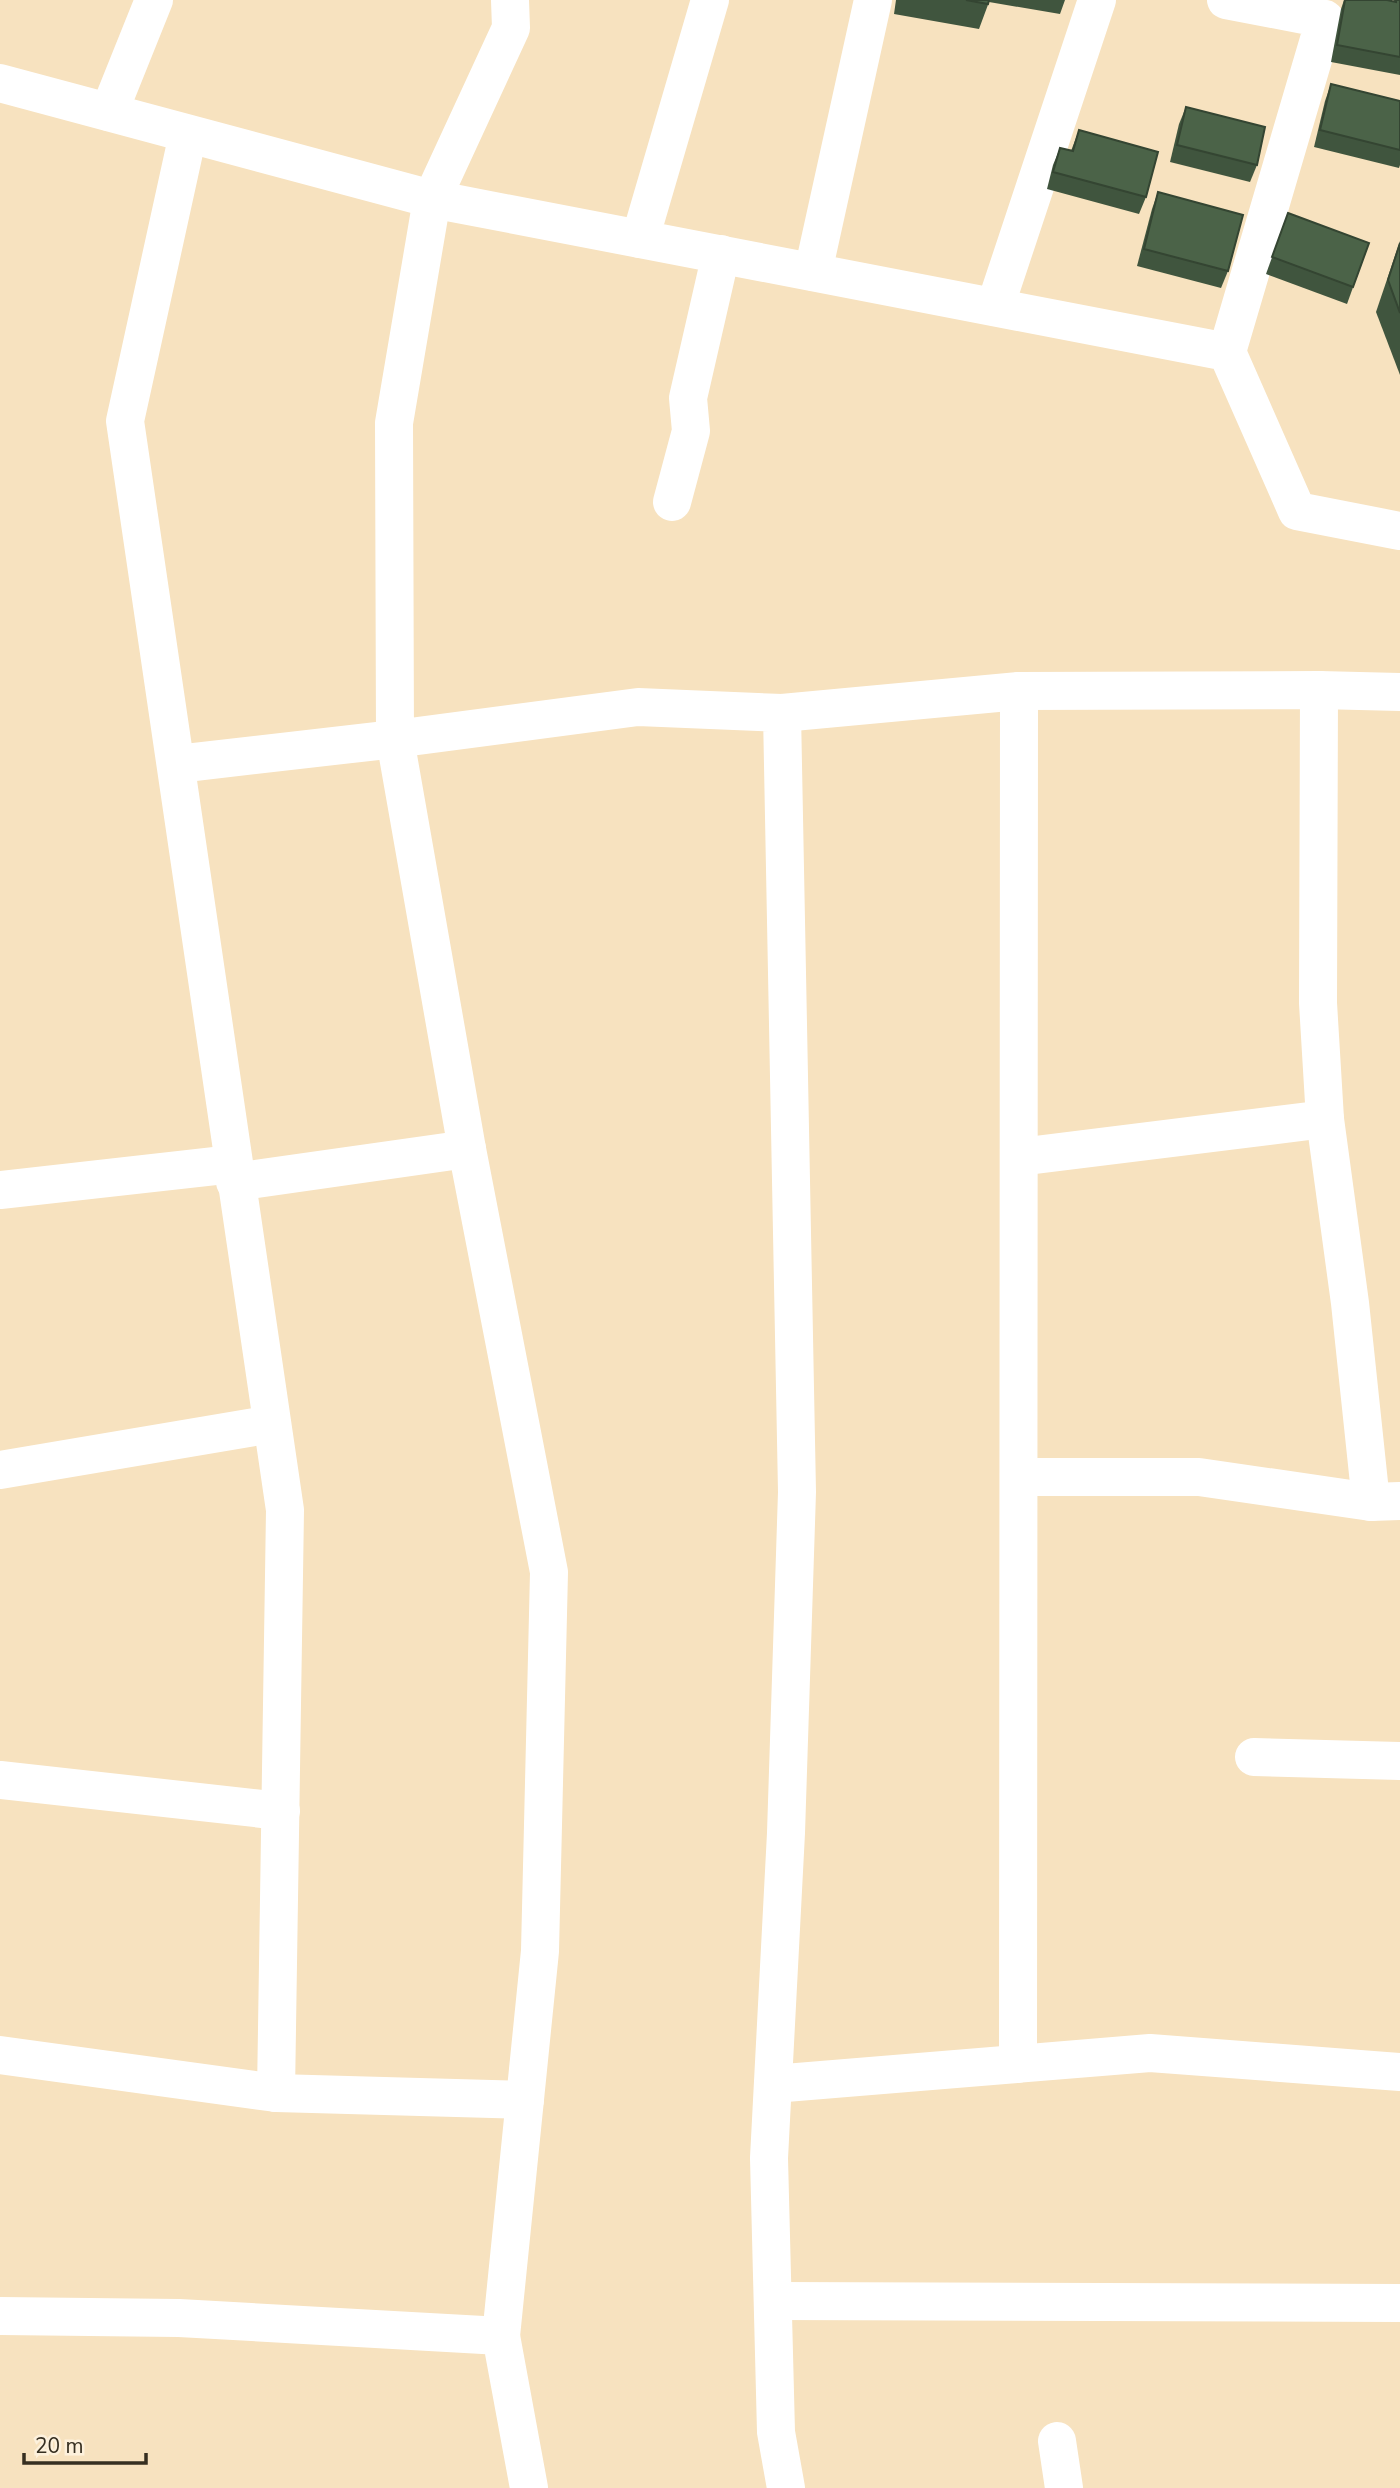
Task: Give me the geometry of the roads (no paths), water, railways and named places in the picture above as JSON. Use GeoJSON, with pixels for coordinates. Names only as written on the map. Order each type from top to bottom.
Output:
{"type":"FeatureCollection","features":[{"type":"Feature","properties":{"kind":"street"},"geometry":{"type":"LineString","coordinates":[[109,113],[154,0]]}},
{"type":"Feature","properties":{"kind":"street"},"geometry":{"type":"LineString","coordinates":[[510,0],[511,29],[432,199],[394,423],[395,739],[467,1149],[549,1573],[540,1951],[501,2336],[530,2488]]}},
{"type":"Feature","properties":{"kind":"street"},"geometry":{"type":"LineString","coordinates":[[640,239],[710,0]]}},
{"type":"Feature","properties":{"kind":"street"},"geometry":{"type":"LineString","coordinates":[[813,272],[873,0]]}},
{"type":"Feature","properties":{"kind":"street"},"geometry":{"type":"LineString","coordinates":[[995,307],[1097,0]]}},
{"type":"Feature","properties":{"kind":"street"},"geometry":{"type":"LineString","coordinates":[[1226,0],[1325,19],[1227,352],[1297,511],[1400,531]]}},
{"type":"Feature","properties":{"kind":"street"},"geometry":{"type":"LineString","coordinates":[[0,83],[432,199],[1227,352]]}},
{"type":"Feature","properties":{"kind":"street"},"geometry":{"type":"LineString","coordinates":[[188,134],[125,421],[285,1510],[276,2093]]}},
{"type":"Feature","properties":{"kind":"street"},"geometry":{"type":"LineString","coordinates":[[672,502],[691,431],[688,398],[721,254]]}},
{"type":"Feature","properties":{"kind":"street"},"geometry":{"type":"LineString","coordinates":[[1019,1477],[1199,1477],[1385,1501],[1350,1303],[1325,1119],[1318,1003],[1320,690]]}},
{"type":"Feature","properties":{"kind":"street"},"geometry":{"type":"LineString","coordinates":[[177,764],[638,707],[782,713],[1019,691],[1400,692]]}},
{"type":"Feature","properties":{"kind":"street"},"geometry":{"type":"LineString","coordinates":[[1018,2064],[1019,691]]}},
{"type":"Feature","properties":{"kind":"street"},"geometry":{"type":"LineString","coordinates":[[782,713],[792,1119],[797,1492],[786,1833],[769,2158],[776,2432],[786,2488]]}},
{"type":"Feature","properties":{"kind":"street"},"geometry":{"type":"LineString","coordinates":[[1019,1157],[1325,1119]]}},
{"type":"Feature","properties":{"kind":"street"},"geometry":{"type":"LineString","coordinates":[[1,1183],[234,1173],[467,1149]]}},
{"type":"Feature","properties":{"kind":"street"},"geometry":{"type":"LineString","coordinates":[[0,1470],[272,1424]]}},
{"type":"Feature","properties":{"kind":"street"},"geometry":{"type":"LineString","coordinates":[[1254,1756],[1400,1761]]}},
{"type":"Feature","properties":{"kind":"street"},"geometry":{"type":"LineString","coordinates":[[0,1780],[281,1811]]}},
{"type":"Feature","properties":{"kind":"street"},"geometry":{"type":"LineString","coordinates":[[773,2084],[1150,2053],[1400,2072]]}},
{"type":"Feature","properties":{"kind":"street"},"geometry":{"type":"LineString","coordinates":[[0,2055],[276,2093],[525,2100]]}},
{"type":"Feature","properties":{"kind":"street"},"geometry":{"type":"LineString","coordinates":[[773,2301],[1400,2303]]}},
{"type":"Feature","properties":{"kind":"street"},"geometry":{"type":"LineString","coordinates":[[0,2316],[179,2318],[501,2336]]}},
{"type":"Feature","properties":{"kind":"street"},"geometry":{"type":"LineString","coordinates":[[1057,2441],[1064,2488]]}}]}
